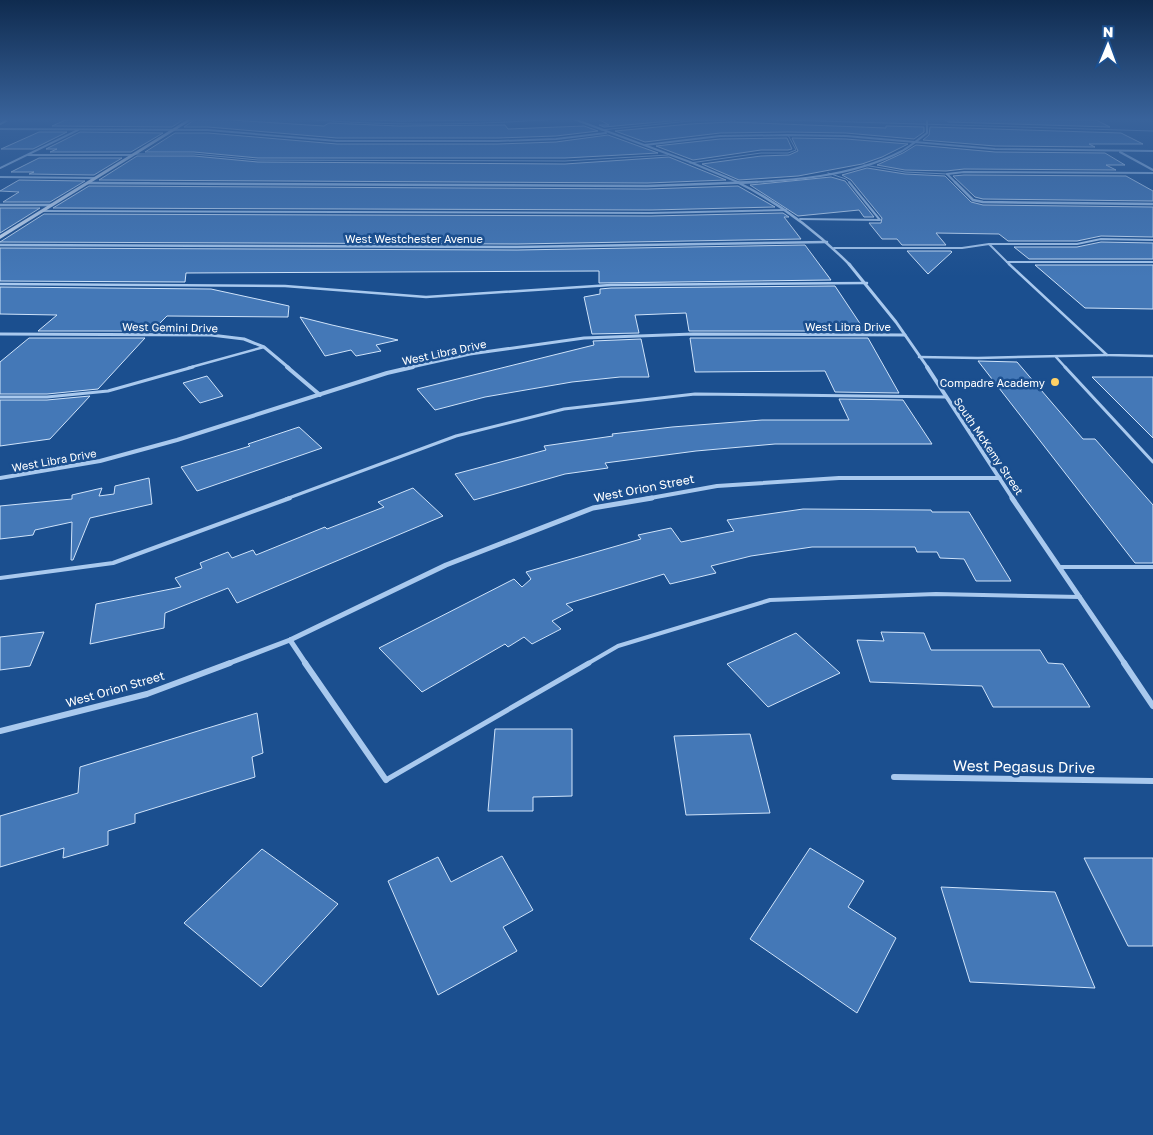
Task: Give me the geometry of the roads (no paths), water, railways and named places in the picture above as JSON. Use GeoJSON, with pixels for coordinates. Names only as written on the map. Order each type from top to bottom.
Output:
{"type":"FeatureCollection","features":[{"type":"Feature","properties":{"kind":"street"},"geometry":{"type":"LineString","coordinates":[[0,237],[107,171]]}},
{"type":"Feature","properties":{"kind":"street","name":"South McKemy Street"},"geometry":{"type":"LineString","coordinates":[[709,171],[737,183],[786,210],[828,242],[867,283],[905,335],[1153,706]]}},
{"type":"Feature","properties":{"kind":"street"},"geometry":{"type":"LineString","coordinates":[[88,183],[638,186],[737,183],[837,171]]}},
{"type":"Feature","properties":{"kind":"street"},"geometry":{"type":"LineString","coordinates":[[947,174],[964,172],[1153,171]]}},
{"type":"Feature","properties":{"kind":"street"},"geometry":{"type":"LineString","coordinates":[[947,174],[973,200],[983,202],[1153,204]]}},
{"type":"Feature","properties":{"kind":"street"},"geometry":{"type":"LineString","coordinates":[[0,178],[96,178]]}},
{"type":"Feature","properties":{"kind":"street"},"geometry":{"type":"LineString","coordinates":[[0,205],[52,205]]}},
{"type":"Feature","properties":{"kind":"street","name":"West Westchester Avenue"},"geometry":{"type":"LineString","coordinates":[[0,245],[313,247],[725,245],[828,242]]}},
{"type":"Feature","properties":{"kind":"street","name":"West Gemini Drive"},"geometry":{"type":"LineString","coordinates":[[0,334],[211,335],[244,339],[264,347],[320,395]]}},
{"type":"Feature","properties":{"kind":"street","name":"West Libra Drive"},"geometry":{"type":"LineString","coordinates":[[0,478],[100,461],[177,440],[387,373],[470,354],[584,338],[693,334],[905,335]]}},
{"type":"Feature","properties":{"kind":"street","name":"West Orion Street"},"geometry":{"type":"LineString","coordinates":[[0,731],[147,694],[290,640],[446,565],[593,508],[717,486],[839,478],[1000,478]]}},
{"type":"Feature","properties":{"kind":"street"},"geometry":{"type":"LineString","coordinates":[[290,640],[386,780]]}},
{"type":"Feature","properties":{"kind":"street","name":"West Pegasus Drive"},"geometry":{"type":"LineString","coordinates":[[894,777],[1153,781]]}},
{"type":"Feature","properties":{"kind":"lane"},"geometry":{"type":"LineString","coordinates":[[899,171],[947,174]]}},
{"type":"Feature","properties":{"kind":"lane"},"geometry":{"type":"LineString","coordinates":[[800,220],[880,220],[846,179],[828,173]]}},
{"type":"Feature","properties":{"kind":"lane"},"geometry":{"type":"LineString","coordinates":[[43,210],[651,213],[786,210]]}},
{"type":"Feature","properties":{"kind":"lane"},"geometry":{"type":"LineString","coordinates":[[834,248],[962,248],[989,244],[1078,244],[1101,240],[1153,240]]}},
{"type":"Feature","properties":{"kind":"lane"},"geometry":{"type":"LineString","coordinates":[[989,244],[1107,355]]}},
{"type":"Feature","properties":{"kind":"lane"},"geometry":{"type":"LineString","coordinates":[[1007,262],[1152,262]]}},
{"type":"Feature","properties":{"kind":"lane"},"geometry":{"type":"LineString","coordinates":[[0,284],[285,286],[426,297],[611,285],[867,283]]}},
{"type":"Feature","properties":{"kind":"lane"},"geometry":{"type":"LineString","coordinates":[[0,396],[47,397],[108,391],[264,347]]}},
{"type":"Feature","properties":{"kind":"lane"},"geometry":{"type":"LineString","coordinates":[[919,357],[1153,356]]}},
{"type":"Feature","properties":{"kind":"lane"},"geometry":{"type":"LineString","coordinates":[[1056,357],[1153,462]]}},
{"type":"Feature","properties":{"kind":"lane"},"geometry":{"type":"LineString","coordinates":[[0,578],[113,563],[456,436],[564,409],[695,394],[946,398]]}},
{"type":"Feature","properties":{"kind":"lane"},"geometry":{"type":"LineString","coordinates":[[1059,566],[1153,567]]}},
{"type":"Feature","properties":{"kind":"lane"},"geometry":{"type":"LineString","coordinates":[[386,780],[618,646],[770,600],[936,594],[1080,597]]}},
{"type":"Feature","properties":{"kind":"place","name":"Compadre Academy"},"geometry":{"type":"Point","coordinates":[1055,382]}}]}
